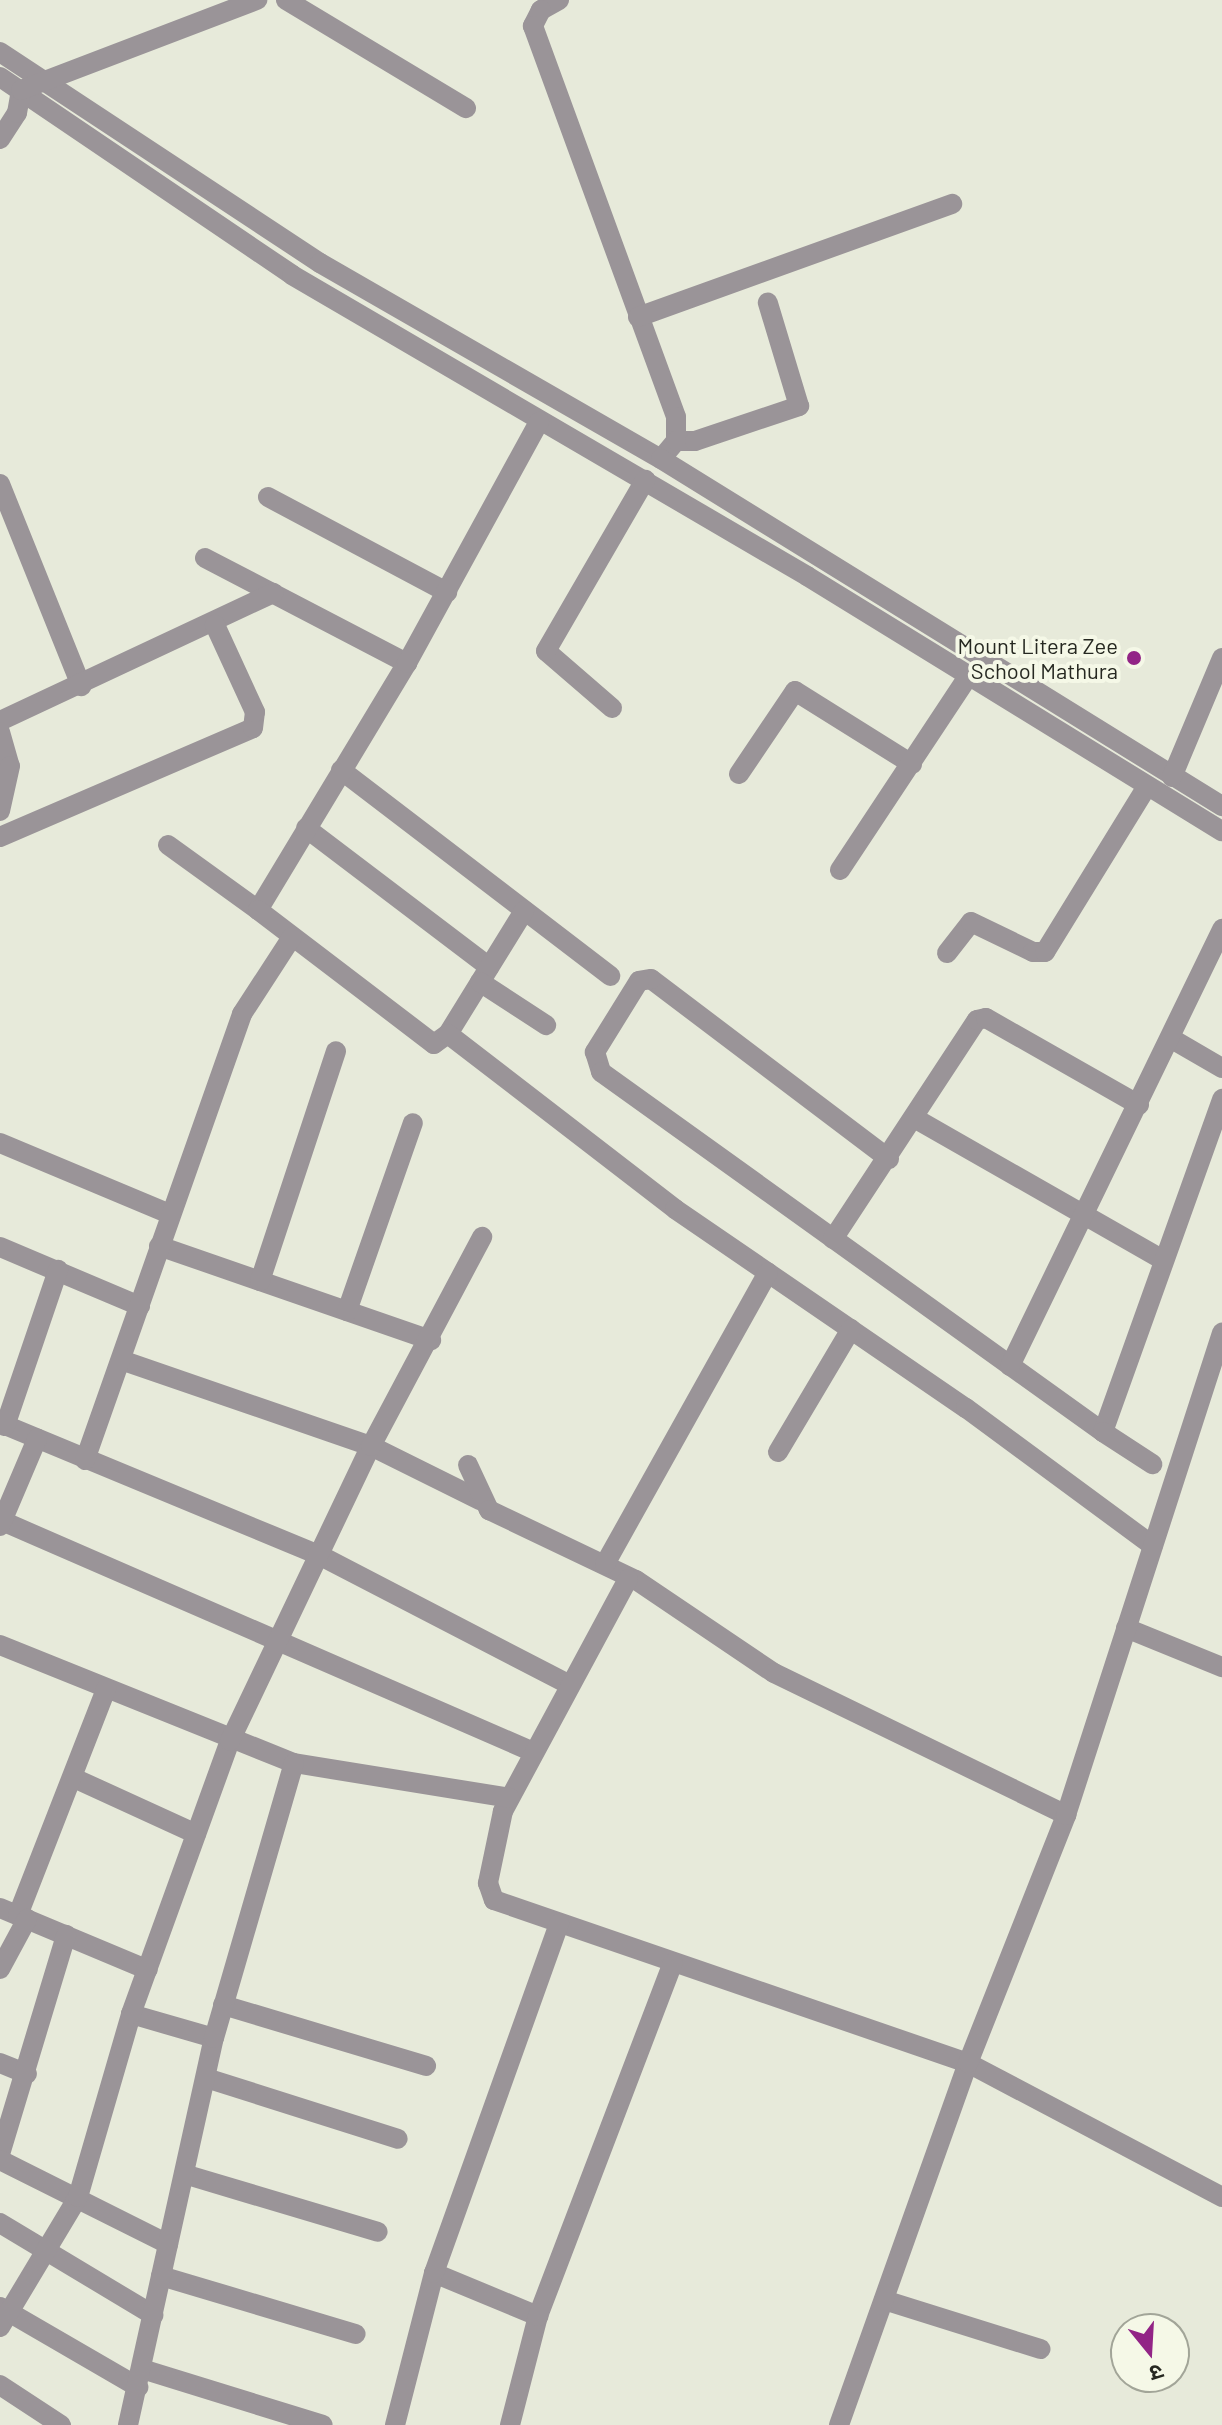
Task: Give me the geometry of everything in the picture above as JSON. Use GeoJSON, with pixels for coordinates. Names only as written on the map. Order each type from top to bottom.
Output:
{"type":"FeatureCollection","features":[{"type":"Feature","properties":{"kind":"street"},"geometry":{"type":"LineString","coordinates":[[21,90],[257,0]]}},
{"type":"Feature","properties":{"kind":"street"},"geometry":{"type":"LineString","coordinates":[[286,0],[466,108]]}},
{"type":"Feature","properties":{"kind":"street"},"geometry":{"type":"LineString","coordinates":[[559,0],[535,17],[536,42],[676,417],[676,441],[661,459]]}},
{"type":"Feature","properties":{"kind":"street"},"geometry":{"type":"LineString","coordinates":[[0,52],[294,247],[447,331],[592,424],[661,459],[1222,806]]}},
{"type":"Feature","properties":{"kind":"street"},"geometry":{"type":"LineString","coordinates":[[0,77],[292,275],[824,586],[1222,831]]}},
{"type":"Feature","properties":{"kind":"street"},"geometry":{"type":"LineString","coordinates":[[0,139],[17,113],[21,90]]}},
{"type":"Feature","properties":{"kind":"street"},"geometry":{"type":"LineString","coordinates":[[638,317],[952,204]]}},
{"type":"Feature","properties":{"kind":"street"},"geometry":{"type":"LineString","coordinates":[[676,441],[695,441],[799,406],[768,303]]}},
{"type":"Feature","properties":{"kind":"street"},"geometry":{"type":"LineString","coordinates":[[258,910],[407,663],[539,422]]}},
{"type":"Feature","properties":{"kind":"street"},"geometry":{"type":"LineString","coordinates":[[580,445],[592,424]]}},
{"type":"Feature","properties":{"kind":"street"},"geometry":{"type":"LineString","coordinates":[[612,708],[546,651],[645,480]]}},
{"type":"Feature","properties":{"kind":"street"},"geometry":{"type":"LineString","coordinates":[[0,484],[81,686]]}},
{"type":"Feature","properties":{"kind":"street"},"geometry":{"type":"LineString","coordinates":[[268,497],[447,592]]}},
{"type":"Feature","properties":{"kind":"street"},"geometry":{"type":"LineString","coordinates":[[205,558],[407,663]]}},
{"type":"Feature","properties":{"kind":"street"},"geometry":{"type":"LineString","coordinates":[[824,586],[835,567]]}},
{"type":"Feature","properties":{"kind":"street"},"geometry":{"type":"LineString","coordinates":[[0,721],[215,625],[273,593]]}},
{"type":"Feature","properties":{"kind":"street"},"geometry":{"type":"LineString","coordinates":[[0,837],[253,728],[255,712],[215,625]]}},
{"type":"Feature","properties":{"kind":"street"},"geometry":{"type":"LineString","coordinates":[[1172,777],[1222,658]]}},
{"type":"Feature","properties":{"kind":"street"},"geometry":{"type":"LineString","coordinates":[[840,870],[969,675]]}},
{"type":"Feature","properties":{"kind":"street"},"geometry":{"type":"LineString","coordinates":[[739,774],[795,691],[912,764]]}},
{"type":"Feature","properties":{"kind":"street"},"geometry":{"type":"LineString","coordinates":[[0,732],[10,766],[0,811]]}},
{"type":"Feature","properties":{"kind":"street"},"geometry":{"type":"LineString","coordinates":[[341,770],[610,976]]}},
{"type":"Feature","properties":{"kind":"street"},"geometry":{"type":"LineString","coordinates":[[947,953],[971,922],[1033,952],[1045,952],[1147,786]]}},
{"type":"Feature","properties":{"kind":"street"},"geometry":{"type":"LineString","coordinates":[[306,828],[546,1025]]}},
{"type":"Feature","properties":{"kind":"street"},"geometry":{"type":"LineString","coordinates":[[168,845],[258,910],[425,1041],[440,1044],[524,911]]}},
{"type":"Feature","properties":{"kind":"street"},"geometry":{"type":"LineString","coordinates":[[1010,1366],[1086,1218],[1222,929]]}},
{"type":"Feature","properties":{"kind":"street"},"geometry":{"type":"LineString","coordinates":[[85,1460],[242,1014],[292,937]]}},
{"type":"Feature","properties":{"kind":"street"},"geometry":{"type":"LineString","coordinates":[[889,1159],[651,979],[639,981],[595,1052],[597,1068],[1010,1366],[1152,1464]]}},
{"type":"Feature","properties":{"kind":"street"},"geometry":{"type":"LineString","coordinates":[[833,1239],[916,1119],[970,1026],[986,1018],[1139,1105]]}},
{"type":"Feature","properties":{"kind":"street"},"geometry":{"type":"LineString","coordinates":[[448,1034],[675,1209],[851,1329],[1153,1546]]}},
{"type":"Feature","properties":{"kind":"street"},"geometry":{"type":"LineString","coordinates":[[1172,1039],[1222,1068]]}},
{"type":"Feature","properties":{"kind":"street"},"geometry":{"type":"LineString","coordinates":[[260,1281],[336,1051]]}},
{"type":"Feature","properties":{"kind":"street"},"geometry":{"type":"LineString","coordinates":[[1103,1432],[1222,1099]]}},
{"type":"Feature","properties":{"kind":"street"},"geometry":{"type":"LineString","coordinates":[[916,1119],[1163,1260]]}},
{"type":"Feature","properties":{"kind":"street"},"geometry":{"type":"LineString","coordinates":[[347,1311],[413,1123]]}},
{"type":"Feature","properties":{"kind":"street"},"geometry":{"type":"LineString","coordinates":[[0,1143],[170,1214]]}},
{"type":"Feature","properties":{"kind":"street"},"geometry":{"type":"LineString","coordinates":[[323,2425],[140,2378],[3,2316],[48,2252],[78,2197],[131,2014],[230,1741],[371,1446],[431,1340],[482,1237]]}},
{"type":"Feature","properties":{"kind":"street"},"geometry":{"type":"LineString","coordinates":[[159,1246],[431,1340]]}},
{"type":"Feature","properties":{"kind":"street"},"geometry":{"type":"LineString","coordinates":[[0,1247],[140,1306]]}},
{"type":"Feature","properties":{"kind":"street"},"geometry":{"type":"LineString","coordinates":[[58,1270],[3,1424],[321,1556],[568,1684]]}},
{"type":"Feature","properties":{"kind":"street"},"geometry":{"type":"LineString","coordinates":[[605,1564],[768,1272]]}},
{"type":"Feature","properties":{"kind":"street"},"geometry":{"type":"LineString","coordinates":[[778,1452],[851,1329]]}},
{"type":"Feature","properties":{"kind":"street"},"geometry":{"type":"LineString","coordinates":[[839,2425],[968,2063],[1066,1815],[1222,1333]]}},
{"type":"Feature","properties":{"kind":"street"},"geometry":{"type":"LineString","coordinates":[[121,1360],[371,1446],[605,1564],[774,1673],[1066,1815]]}},
{"type":"Feature","properties":{"kind":"street"},"geometry":{"type":"LineString","coordinates":[[37,1439],[1,1522],[531,1751]]}},
{"type":"Feature","properties":{"kind":"street"},"geometry":{"type":"LineString","coordinates":[[468,1465],[480,1500]]}},
{"type":"Feature","properties":{"kind":"street"},"geometry":{"type":"LineString","coordinates":[[628,1579],[531,1751],[509,1798],[490,1895],[559,1924],[968,2063],[1222,2197]]}},
{"type":"Feature","properties":{"kind":"street"},"geometry":{"type":"LineString","coordinates":[[1126,1628],[1222,1667]]}},
{"type":"Feature","properties":{"kind":"street"},"geometry":{"type":"LineString","coordinates":[[0,1645],[230,1741],[294,1763],[509,1798]]}},
{"type":"Feature","properties":{"kind":"street"},"geometry":{"type":"LineString","coordinates":[[0,1969],[15,1914],[76,1779],[106,1689]]}},
{"type":"Feature","properties":{"kind":"street"},"geometry":{"type":"LineString","coordinates":[[128,2425],[214,2038],[294,1763]]}},
{"type":"Feature","properties":{"kind":"street"},"geometry":{"type":"LineString","coordinates":[[76,1779],[196,1834]]}},
{"type":"Feature","properties":{"kind":"street"},"geometry":{"type":"LineString","coordinates":[[15,1914],[148,1970]]}},
{"type":"Feature","properties":{"kind":"street"},"geometry":{"type":"LineString","coordinates":[[395,2425],[434,2273],[559,1924]]}},
{"type":"Feature","properties":{"kind":"street"},"geometry":{"type":"LineString","coordinates":[[66,1935],[0,2157],[168,2244]]}},
{"type":"Feature","properties":{"kind":"street"},"geometry":{"type":"LineString","coordinates":[[510,2425],[538,2316],[673,1963]]}},
{"type":"Feature","properties":{"kind":"street"},"geometry":{"type":"LineString","coordinates":[[223,2005],[426,2066]]}},
{"type":"Feature","properties":{"kind":"street"},"geometry":{"type":"LineString","coordinates":[[131,2014],[214,2038]]}},
{"type":"Feature","properties":{"kind":"street"},"geometry":{"type":"LineString","coordinates":[[0,2063],[27,2074]]}},
{"type":"Feature","properties":{"kind":"street"},"geometry":{"type":"LineString","coordinates":[[206,2078],[398,2139]]}},
{"type":"Feature","properties":{"kind":"street"},"geometry":{"type":"LineString","coordinates":[[184,2174],[378,2232]]}},
{"type":"Feature","properties":{"kind":"street"},"geometry":{"type":"LineString","coordinates":[[0,2223],[153,2315]]}},
{"type":"Feature","properties":{"kind":"street"},"geometry":{"type":"LineString","coordinates":[[434,2273],[538,2316]]}},
{"type":"Feature","properties":{"kind":"street"},"geometry":{"type":"LineString","coordinates":[[161,2276],[356,2334]]}},
{"type":"Feature","properties":{"kind":"street"},"geometry":{"type":"LineString","coordinates":[[884,2300],[1040,2349]]}},
{"type":"Feature","properties":{"kind":"street"},"geometry":{"type":"LineString","coordinates":[[0,2385],[61,2425]]}},
{"type":"Feature","properties":{"kind":"place","name":"Mount Litera Zee School Mathura"},"geometry":{"type":"Point","coordinates":[1134,658]}}]}
